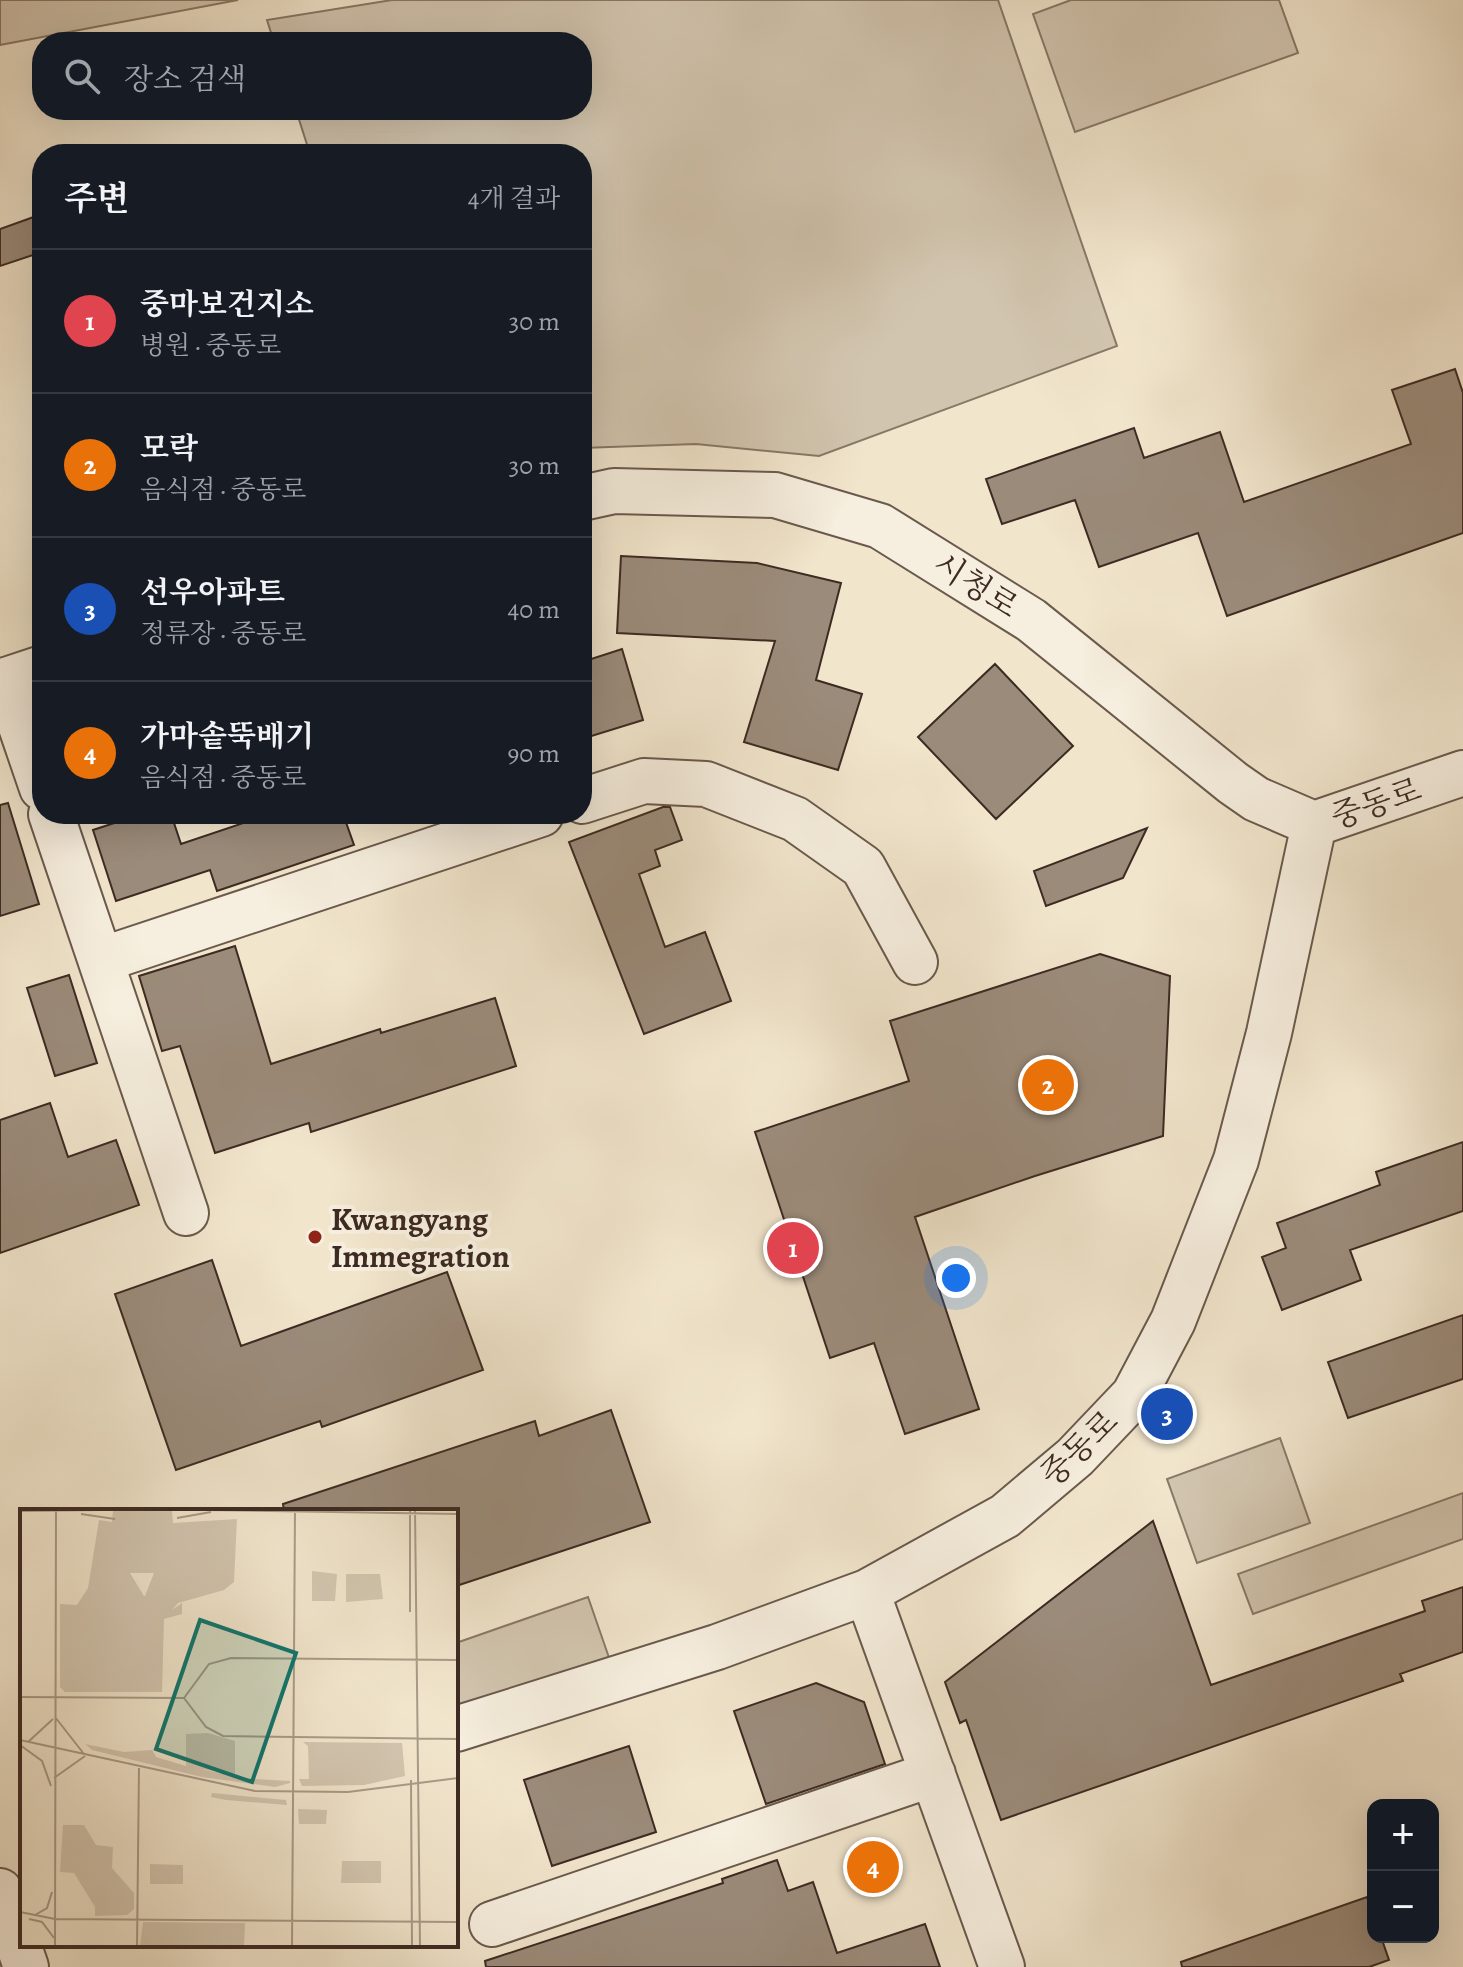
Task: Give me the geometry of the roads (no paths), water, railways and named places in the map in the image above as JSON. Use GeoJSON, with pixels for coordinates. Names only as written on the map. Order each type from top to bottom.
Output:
{"type":"FeatureCollection","features":[{"type":"Feature","properties":{"kind":"street","name":"시청로"},"geometry":{"type":"LineString","coordinates":[[592,496],[614,491],[775,495],[880,526],[1031,620],[1256,799],[1314,824]]}},
{"type":"Feature","properties":{"kind":"street"},"geometry":{"type":"LineString","coordinates":[[16,677],[32,745]]}},
{"type":"Feature","properties":{"kind":"street","name":"중동로"},"geometry":{"type":"LineString","coordinates":[[458,1728],[717,1647],[867,1592],[1005,1516],[1075,1457],[1134,1395],[1173,1321],[1236,1160],[1269,1033],[1314,824],[1463,773]]}},
{"type":"Feature","properties":{"kind":"street"},"geometry":{"type":"LineString","coordinates":[[592,798],[644,781],[706,784],[795,819],[863,867],[915,962]]}},
{"type":"Feature","properties":{"kind":"street"},"geometry":{"type":"LineString","coordinates":[[54,824],[186,1213]]}},
{"type":"Feature","properties":{"kind":"street"},"geometry":{"type":"LineString","coordinates":[[101,960],[511,824]]}},
{"type":"Feature","properties":{"kind":"street"},"geometry":{"type":"LineString","coordinates":[[867,1592],[1002,1967]]}},
{"type":"Feature","properties":{"kind":"street"},"geometry":{"type":"LineString","coordinates":[[492,1924],[933,1774]]}},
{"type":"Feature","properties":{"kind":"street"},"geometry":{"type":"LineString","coordinates":[[0,1872],[20,1866]]}},
{"type":"Feature","properties":{"kind":"street"},"geometry":{"type":"LineString","coordinates":[[0,1891],[26,1967]]}},
{"type":"Feature","properties":{"kind":"place","name":"모락"},"geometry":{"type":"Point","coordinates":[1048,1085]}},
{"type":"Feature","properties":{"kind":"place","name":"Kwangyang Immegration"},"geometry":{"type":"Point","coordinates":[315,1237]}},
{"type":"Feature","properties":{"kind":"place","name":"중마보건지소"},"geometry":{"type":"Point","coordinates":[793,1248]}},
{"type":"Feature","properties":{"kind":"place","name":"선우아파트"},"geometry":{"type":"Point","coordinates":[1167,1414]}},
{"type":"Feature","properties":{"kind":"place","name":"가마솥뚝배기"},"geometry":{"type":"Point","coordinates":[873,1867]}}]}
